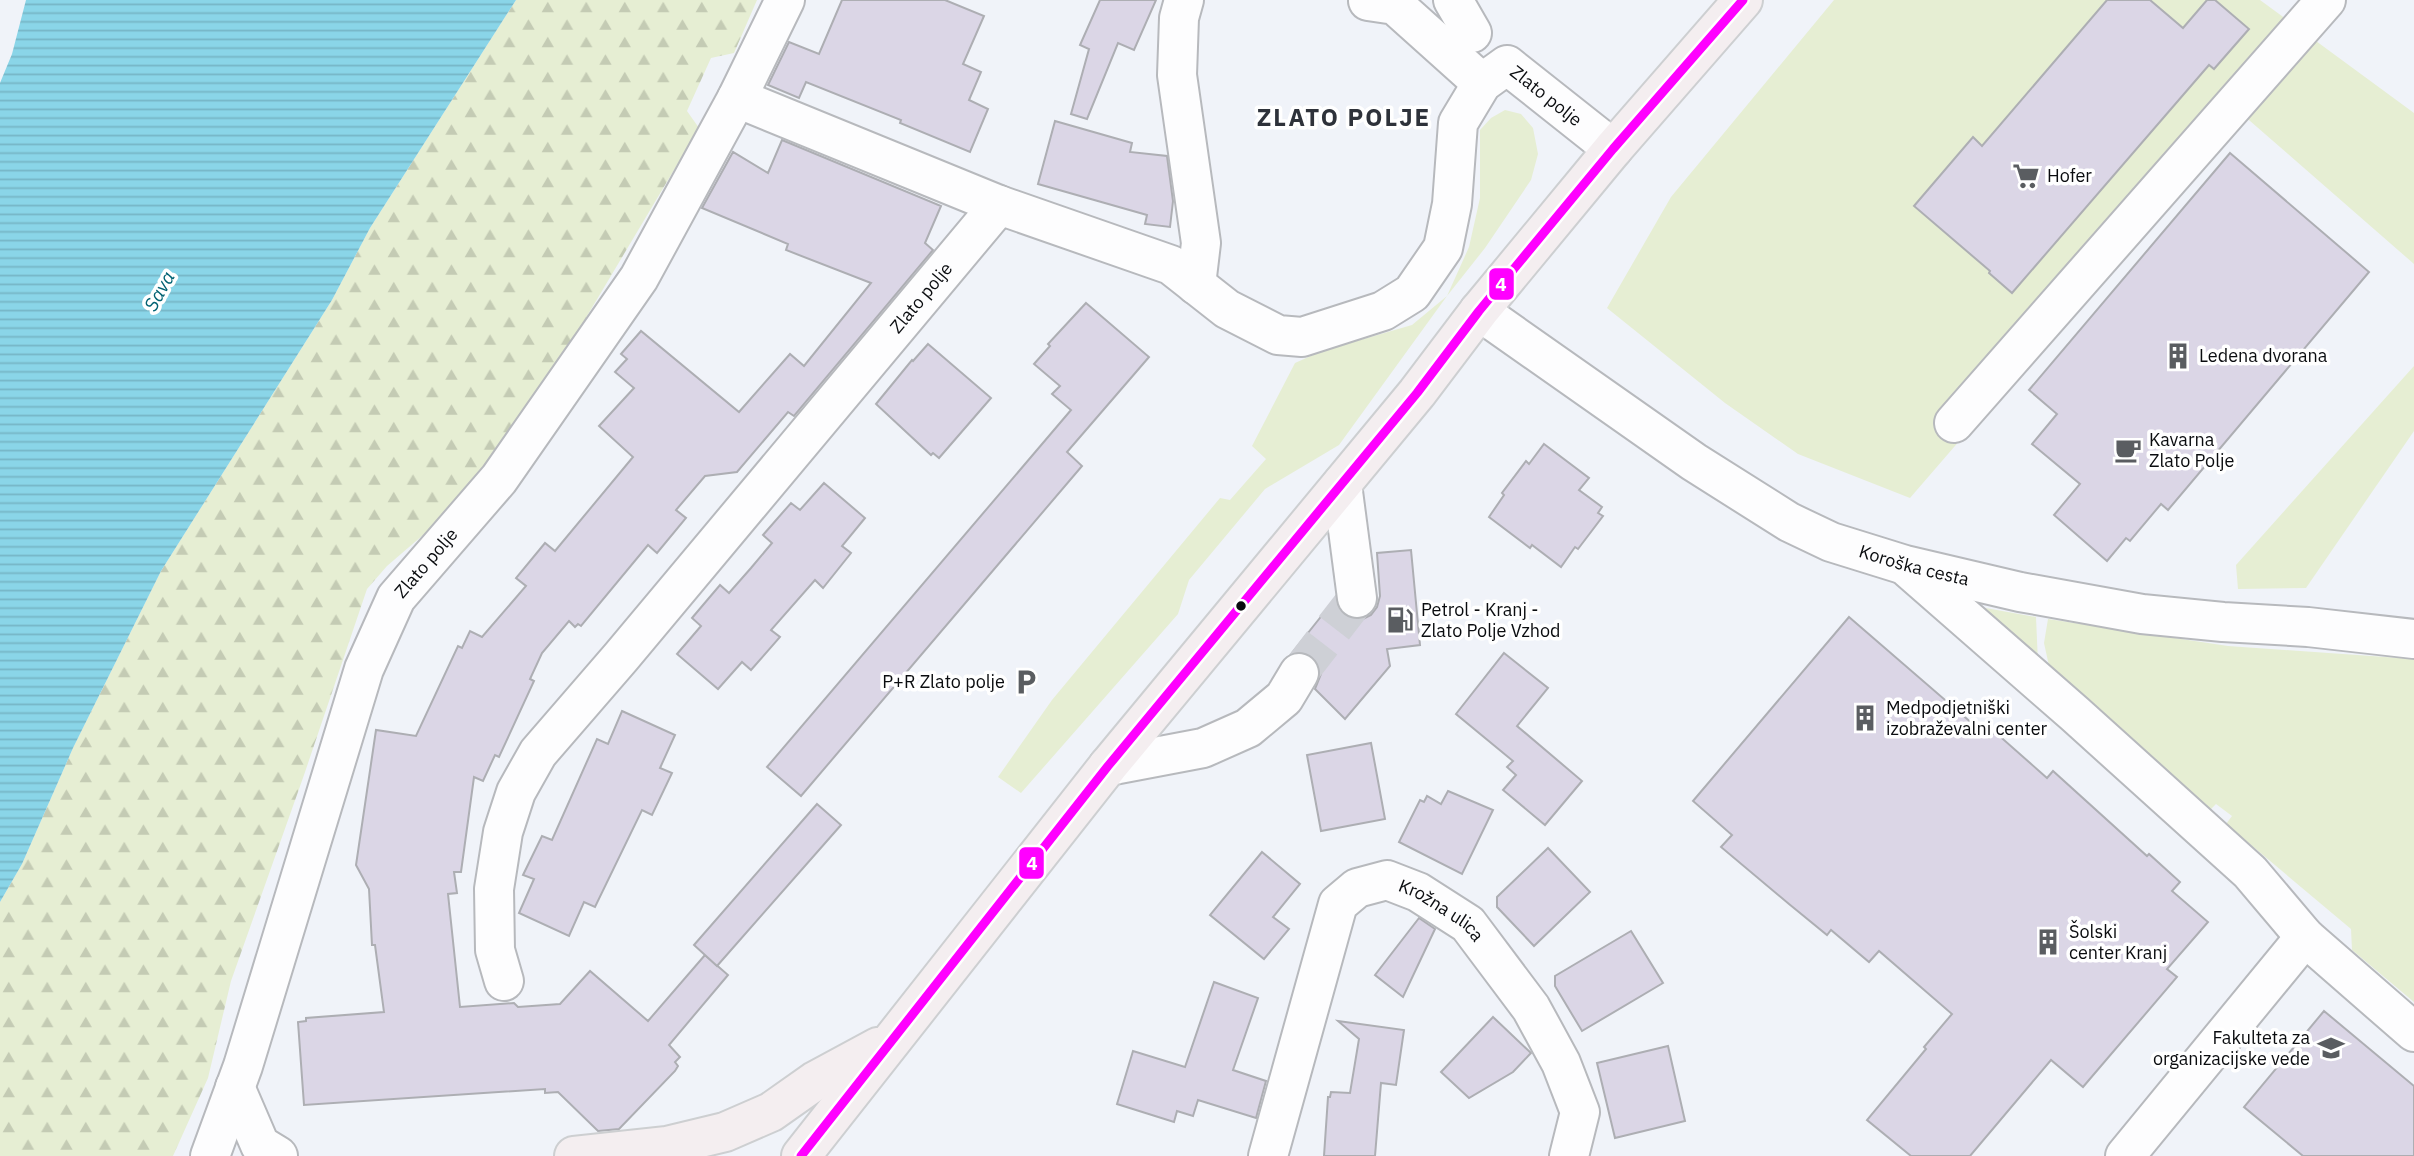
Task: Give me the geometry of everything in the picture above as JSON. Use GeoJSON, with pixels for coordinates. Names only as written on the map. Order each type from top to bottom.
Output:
{"type":"FeatureCollection","features":[{"type":"Feature","properties":{"kind":"main road"},"geometry":{"type":"LineString","coordinates":[[801,1156],[1108,766],[1417,393],[1479,311],[1613,149],[1743,0]]}},
{"type":"Feature","properties":{"kind":"main road"},"geometry":{"type":"LineString","coordinates":[[574,1156],[667,1146],[725,1132],[771,1112],[816,1081],[892,1039]]}},
{"type":"Feature","properties":{"kind":"street","name":"Zlato polje"},"geometry":{"type":"LineString","coordinates":[[210,1156],[235,1087],[364,669],[396,598],[499,480],[639,278],[737,98],[785,0]]}},
{"type":"Feature","properties":{"kind":"street"},"geometry":{"type":"LineString","coordinates":[[1184,0],[1180,18],[1177,75],[1200,243],[1196,285]]}},
{"type":"Feature","properties":{"kind":"street"},"geometry":{"type":"LineString","coordinates":[[1453,0],[1472,33]]}},
{"type":"Feature","properties":{"kind":"street"},"geometry":{"type":"LineString","coordinates":[[1954,423],[2326,0]]}},
{"type":"Feature","properties":{"kind":"street"},"geometry":{"type":"LineString","coordinates":[[1368,1],[1395,5],[1482,83]]}},
{"type":"Feature","properties":{"kind":"street","name":"Zlato polje"},"geometry":{"type":"LineString","coordinates":[[737,98],[999,205],[1171,265],[1227,309],[1278,335],[1302,337],[1383,311],[1412,293],[1443,248],[1452,204],[1458,123],[1482,83],[1507,65],[1613,149]]}},
{"type":"Feature","properties":{"kind":"street","name":"Zlato polje"},"geometry":{"type":"LineString","coordinates":[[504,981],[495,950],[494,889],[507,819],[516,792],[538,753],[999,205]]}},
{"type":"Feature","properties":{"kind":"street","name":"Koroška cesta"},"geometry":{"type":"LineString","coordinates":[[1479,311],[1694,462],[1789,522],[1831,542],[1905,565],[2020,592],[2142,614],[2308,627],[2414,639]]}},
{"type":"Feature","properties":{"kind":"street"},"geometry":{"type":"LineString","coordinates":[[1342,484],[1357,597]]}},
{"type":"Feature","properties":{"kind":"street"},"geometry":{"type":"LineString","coordinates":[[1905,565],[2250,872],[2305,937],[2414,1032]]}},
{"type":"Feature","properties":{"kind":"street"},"geometry":{"type":"LineString","coordinates":[[1108,766],[1203,748],[1248,728],[1284,698],[1299,673]]}},
{"type":"Feature","properties":{"kind":"street","name":"Krožna ulica"},"geometry":{"type":"LineString","coordinates":[[1268,1156],[1338,904],[1357,888],[1387,880],[1418,892],[1468,924],[1531,1008],[1562,1063],[1580,1112],[1569,1156]]}},
{"type":"Feature","properties":{"kind":"street"},"geometry":{"type":"LineString","coordinates":[[2125,1156],[2305,937]]}},
{"type":"Feature","properties":{"kind":"street"},"geometry":{"type":"LineString","coordinates":[[235,1087],[260,1145],[278,1156]]}},
{"type":"Feature","properties":{"kind":"green space"},"geometry":{"type":"Polygon","coordinates":[[[516,0],[757,0],[734,53],[711,58],[687,111],[699,128],[540,395],[486,472],[444,517],[387,566],[367,589],[231,981],[208,1078],[173,1156],[0,1156],[0,902],[22,864],[73,748],[161,571],[332,300],[370,228],[516,0]]]}},
{"type":"Feature","properties":{"kind":"green space"},"geometry":{"type":"Polygon","coordinates":[[[1834,0],[2260,0],[2414,113],[2414,264],[2242,114],[1910,498],[1798,454],[1725,403],[1607,308],[1671,197],[1834,0]]]}},
{"type":"Feature","properties":{"kind":"green space"},"geometry":{"type":"Polygon","coordinates":[[[1505,110],[1521,114],[1533,128],[1538,154],[1531,180],[1485,248],[1447,296],[1469,247],[1480,198],[1480,130],[1491,118],[1505,110]]]}},
{"type":"Feature","properties":{"kind":"green space"},"geometry":{"type":"Polygon","coordinates":[[[1447,296],[1339,445],[1265,489],[1189,580],[1178,614],[1021,793],[998,777],[1052,700],[1220,498],[1230,500],[1266,459],[1252,446],[1295,363],[1322,351],[1412,325],[1447,296]]]}},
{"type":"Feature","properties":{"kind":"green space"},"geometry":{"type":"Polygon","coordinates":[[[2414,366],[2414,431],[2306,588],[2238,589],[2236,565],[2414,366]]]}},
{"type":"Feature","properties":{"kind":"green space"},"geometry":{"type":"Polygon","coordinates":[[[1969,605],[2036,617],[2038,663],[1969,605]]]}},
{"type":"Feature","properties":{"kind":"green space"},"geometry":{"type":"Polygon","coordinates":[[[2048,619],[2228,646],[2414,659],[2414,1002],[2352,950],[2351,929],[2226,824],[2232,816],[2216,804],[2209,811],[2051,675],[2044,643],[2048,619]]]}},
{"type":"Feature","properties":{"kind":"water","name":"Sava"},"geometry":{"type":"Polygon","coordinates":[[[26,0],[516,0],[370,228],[332,300],[161,571],[73,748],[22,864],[0,902],[0,83],[12,54],[26,0]]]}},
{"type":"Feature","properties":{"kind":"building"},"geometry":{"type":"Polygon","coordinates":[[[842,0],[945,0],[984,16],[963,64],[981,72],[969,100],[988,109],[970,152],[900,123],[901,120],[806,82],[799,98],[768,85],[789,42],[819,54],[842,0]]]}},
{"type":"Feature","properties":{"kind":"building"},"geometry":{"type":"Polygon","coordinates":[[[1100,0],[1156,0],[1134,50],[1118,43],[1087,119],[1071,114],[1089,49],[1080,45],[1100,0]]]}},
{"type":"Feature","properties":{"kind":"building","name":"Hofer"},"geometry":{"type":"Polygon","coordinates":[[[2107,0],[2150,0],[2183,28],[2207,0],[2215,0],[2249,29],[2214,69],[2209,65],[2012,293],[1914,206],[1973,137],[1982,146],[2107,0]]]}},
{"type":"Feature","properties":{"kind":"building"},"geometry":{"type":"Polygon","coordinates":[[[1055,121],[1132,143],[1130,152],[1167,156],[1173,201],[1170,227],[1145,224],[1147,215],[1038,184],[1055,121]]]}},
{"type":"Feature","properties":{"kind":"building"},"geometry":{"type":"Polygon","coordinates":[[[782,140],[941,206],[925,243],[933,250],[794,416],[788,412],[737,472],[705,476],[676,510],[686,518],[657,553],[648,545],[581,626],[578,624],[575,627],[569,621],[542,653],[530,679],[534,681],[499,757],[495,755],[483,781],[474,777],[461,872],[454,872],[457,893],[448,894],[460,1007],[514,1003],[518,1007],[560,1004],[590,971],[648,1021],[705,955],[728,975],[669,1045],[680,1057],[675,1062],[678,1066],[675,1071],[619,1129],[598,1131],[558,1092],[545,1093],[545,1089],[304,1105],[298,1022],[306,1021],[306,1018],[384,1012],[375,945],[372,945],[369,889],[356,865],[376,730],[416,736],[458,646],[462,648],[470,631],[482,637],[526,586],[516,578],[545,543],[555,551],[633,457],[599,426],[634,388],[615,372],[627,359],[621,354],[641,331],[739,412],[790,354],[804,366],[871,283],[786,250],[788,244],[702,208],[733,152],[768,173],[782,140]]]}},
{"type":"Feature","properties":{"kind":"building","name":"Ledena dvorana"},"geometry":{"type":"Polygon","coordinates":[[[2230,153],[2369,272],[2168,510],[2161,504],[2130,541],[2126,538],[2107,561],[2054,515],[2080,484],[2032,444],[2057,414],[2029,390],[2230,153]]]}},
{"type":"Feature","properties":{"kind":"building"},"geometry":{"type":"Polygon","coordinates":[[[1086,303],[1149,357],[1067,452],[1082,466],[801,796],[767,767],[1071,410],[1052,394],[1060,386],[1034,364],[1050,346],[1048,344],[1086,303]]]}},
{"type":"Feature","properties":{"kind":"building"},"geometry":{"type":"Polygon","coordinates":[[[928,344],[991,398],[939,458],[933,453],[931,455],[876,404],[928,344]]]}},
{"type":"Feature","properties":{"kind":"building"},"geometry":{"type":"Polygon","coordinates":[[[1544,444],[1589,478],[1579,490],[1602,507],[1598,513],[1603,516],[1561,567],[1489,517],[1504,495],[1502,493],[1526,461],[1529,464],[1544,444]]]}},
{"type":"Feature","properties":{"kind":"building"},"geometry":{"type":"Polygon","coordinates":[[[824,483],[865,518],[842,546],[851,553],[823,588],[815,580],[771,630],[780,637],[751,670],[742,662],[718,689],[677,654],[701,626],[692,618],[720,585],[729,593],[751,568],[772,543],[763,535],[791,503],[800,510],[824,483]]]}},
{"type":"Feature","properties":{"kind":"building"},"geometry":{"type":"Polygon","coordinates":[[[1411,550],[1420,645],[1387,649],[1390,666],[1345,719],[1315,689],[1321,674],[1318,662],[1310,654],[1300,651],[1292,653],[1335,599],[1339,611],[1348,618],[1361,620],[1371,615],[1380,596],[1377,553],[1411,550]]]}},
{"type":"Feature","properties":{"kind":"building","name":"Šolski center Kranj"},"geometry":{"type":"Polygon","coordinates":[[[1849,617],[1989,738],[1995,732],[2047,778],[2053,771],[2147,856],[2149,854],[2180,882],[2172,891],[2208,922],[2167,969],[2177,977],[2083,1087],[2051,1060],[1970,1156],[1911,1156],[1867,1120],[1952,1014],[1879,951],[1869,962],[1831,930],[1827,935],[1789,904],[1721,847],[1732,835],[1693,801],[1849,617]]]}},
{"type":"Feature","properties":{"kind":"building"},"geometry":{"type":"Polygon","coordinates":[[[1504,653],[1548,688],[1517,726],[1582,781],[1545,825],[1503,790],[1516,775],[1507,767],[1513,761],[1456,714],[1504,653]]]}},
{"type":"Feature","properties":{"kind":"building"},"geometry":{"type":"Polygon","coordinates":[[[622,711],[675,735],[660,768],[672,773],[652,815],[642,810],[595,907],[584,902],[569,936],[519,913],[534,879],[523,875],[542,836],[552,840],[597,739],[608,744],[622,711]]]}},
{"type":"Feature","properties":{"kind":"building"},"geometry":{"type":"Polygon","coordinates":[[[1371,743],[1385,819],[1321,831],[1307,755],[1371,743]]]}},
{"type":"Feature","properties":{"kind":"building"},"geometry":{"type":"Polygon","coordinates":[[[1448,791],[1493,810],[1462,874],[1399,842],[1420,800],[1424,802],[1427,796],[1441,804],[1448,791]]]}},
{"type":"Feature","properties":{"kind":"building"},"geometry":{"type":"Polygon","coordinates":[[[817,804],[841,825],[717,966],[694,945],[817,804]]]}},
{"type":"Feature","properties":{"kind":"building"},"geometry":{"type":"Polygon","coordinates":[[[1548,848],[1590,892],[1534,946],[1497,907],[1497,897],[1548,848]]]}},
{"type":"Feature","properties":{"kind":"building"},"geometry":{"type":"Polygon","coordinates":[[[1262,852],[1300,884],[1273,917],[1289,929],[1264,959],[1210,915],[1262,852]]]}},
{"type":"Feature","properties":{"kind":"building"},"geometry":{"type":"Polygon","coordinates":[[[1419,918],[1435,929],[1403,997],[1375,975],[1419,918]]]}},
{"type":"Feature","properties":{"kind":"building"},"geometry":{"type":"Polygon","coordinates":[[[1631,931],[1663,983],[1582,1031],[1555,986],[1555,976],[1631,931]]]}},
{"type":"Feature","properties":{"kind":"building"},"geometry":{"type":"Polygon","coordinates":[[[1214,982],[1258,998],[1233,1070],[1266,1081],[1256,1118],[1198,1100],[1193,1116],[1177,1111],[1174,1122],[1117,1104],[1133,1051],[1185,1067],[1214,982]]]}},
{"type":"Feature","properties":{"kind":"building","name":"Fakulteta za organizacijske vede"},"geometry":{"type":"Polygon","coordinates":[[[2324,1011],[2414,1086],[2414,1156],[2303,1156],[2244,1107],[2324,1011]]]}},
{"type":"Feature","properties":{"kind":"building"},"geometry":{"type":"Polygon","coordinates":[[[1493,1017],[1531,1053],[1513,1072],[1469,1098],[1441,1072],[1493,1017]]]}},
{"type":"Feature","properties":{"kind":"building"},"geometry":{"type":"Polygon","coordinates":[[[1338,1021],[1404,1030],[1396,1085],[1381,1083],[1375,1156],[1324,1156],[1328,1097],[1331,1092],[1350,1093],[1359,1039],[1338,1021]]]}},
{"type":"Feature","properties":{"kind":"building"},"geometry":{"type":"Polygon","coordinates":[[[1668,1046],[1685,1121],[1615,1138],[1597,1063],[1668,1046]]]}},
{"type":"Feature","properties":{"kind":"tunnel"},"geometry":{"type":"LineString","coordinates":[[1299,673],[1357,598]]}},
{"type":"Feature","properties":{"kind":"transit line","name":"4"},"geometry":{"type":"LineString","coordinates":[[801,1156],[1108,766],[1417,393],[1479,311],[1613,149],[1743,0]]}},
{"type":"Feature","properties":{"kind":"place","name":"Hofer"},"geometry":{"type":"Point","coordinates":[2026,176]}},
{"type":"Feature","properties":{"kind":"place","name":"Ledena dvorana"},"geometry":{"type":"Point","coordinates":[2178,356]}},
{"type":"Feature","properties":{"kind":"place","name":"Kavarna Zlato Polje"},"geometry":{"type":"Point","coordinates":[2128,450]}},
{"type":"Feature","properties":{"kind":"place","name":"Petrol - Kranj - Zlato Polje Vzhod"},"geometry":{"type":"Point","coordinates":[1400,620]}},
{"type":"Feature","properties":{"kind":"place","name":"P+R Zlato polje"},"geometry":{"type":"Point","coordinates":[1026,682]}},
{"type":"Feature","properties":{"kind":"place","name":"Medpodjetniški izobraževalni center"},"geometry":{"type":"Point","coordinates":[1865,718]}},
{"type":"Feature","properties":{"kind":"place","name":"Šolski center Kranj"},"geometry":{"type":"Point","coordinates":[2048,942]}},
{"type":"Feature","properties":{"kind":"place","name":"Fakulteta za organizacijske vede"},"geometry":{"type":"Point","coordinates":[2331,1048]}},
{"type":"Feature","properties":{"kind":"district","name":"ZLATO POLJE"},"geometry":{"type":"Point","coordinates":[1344,118]}}]}
